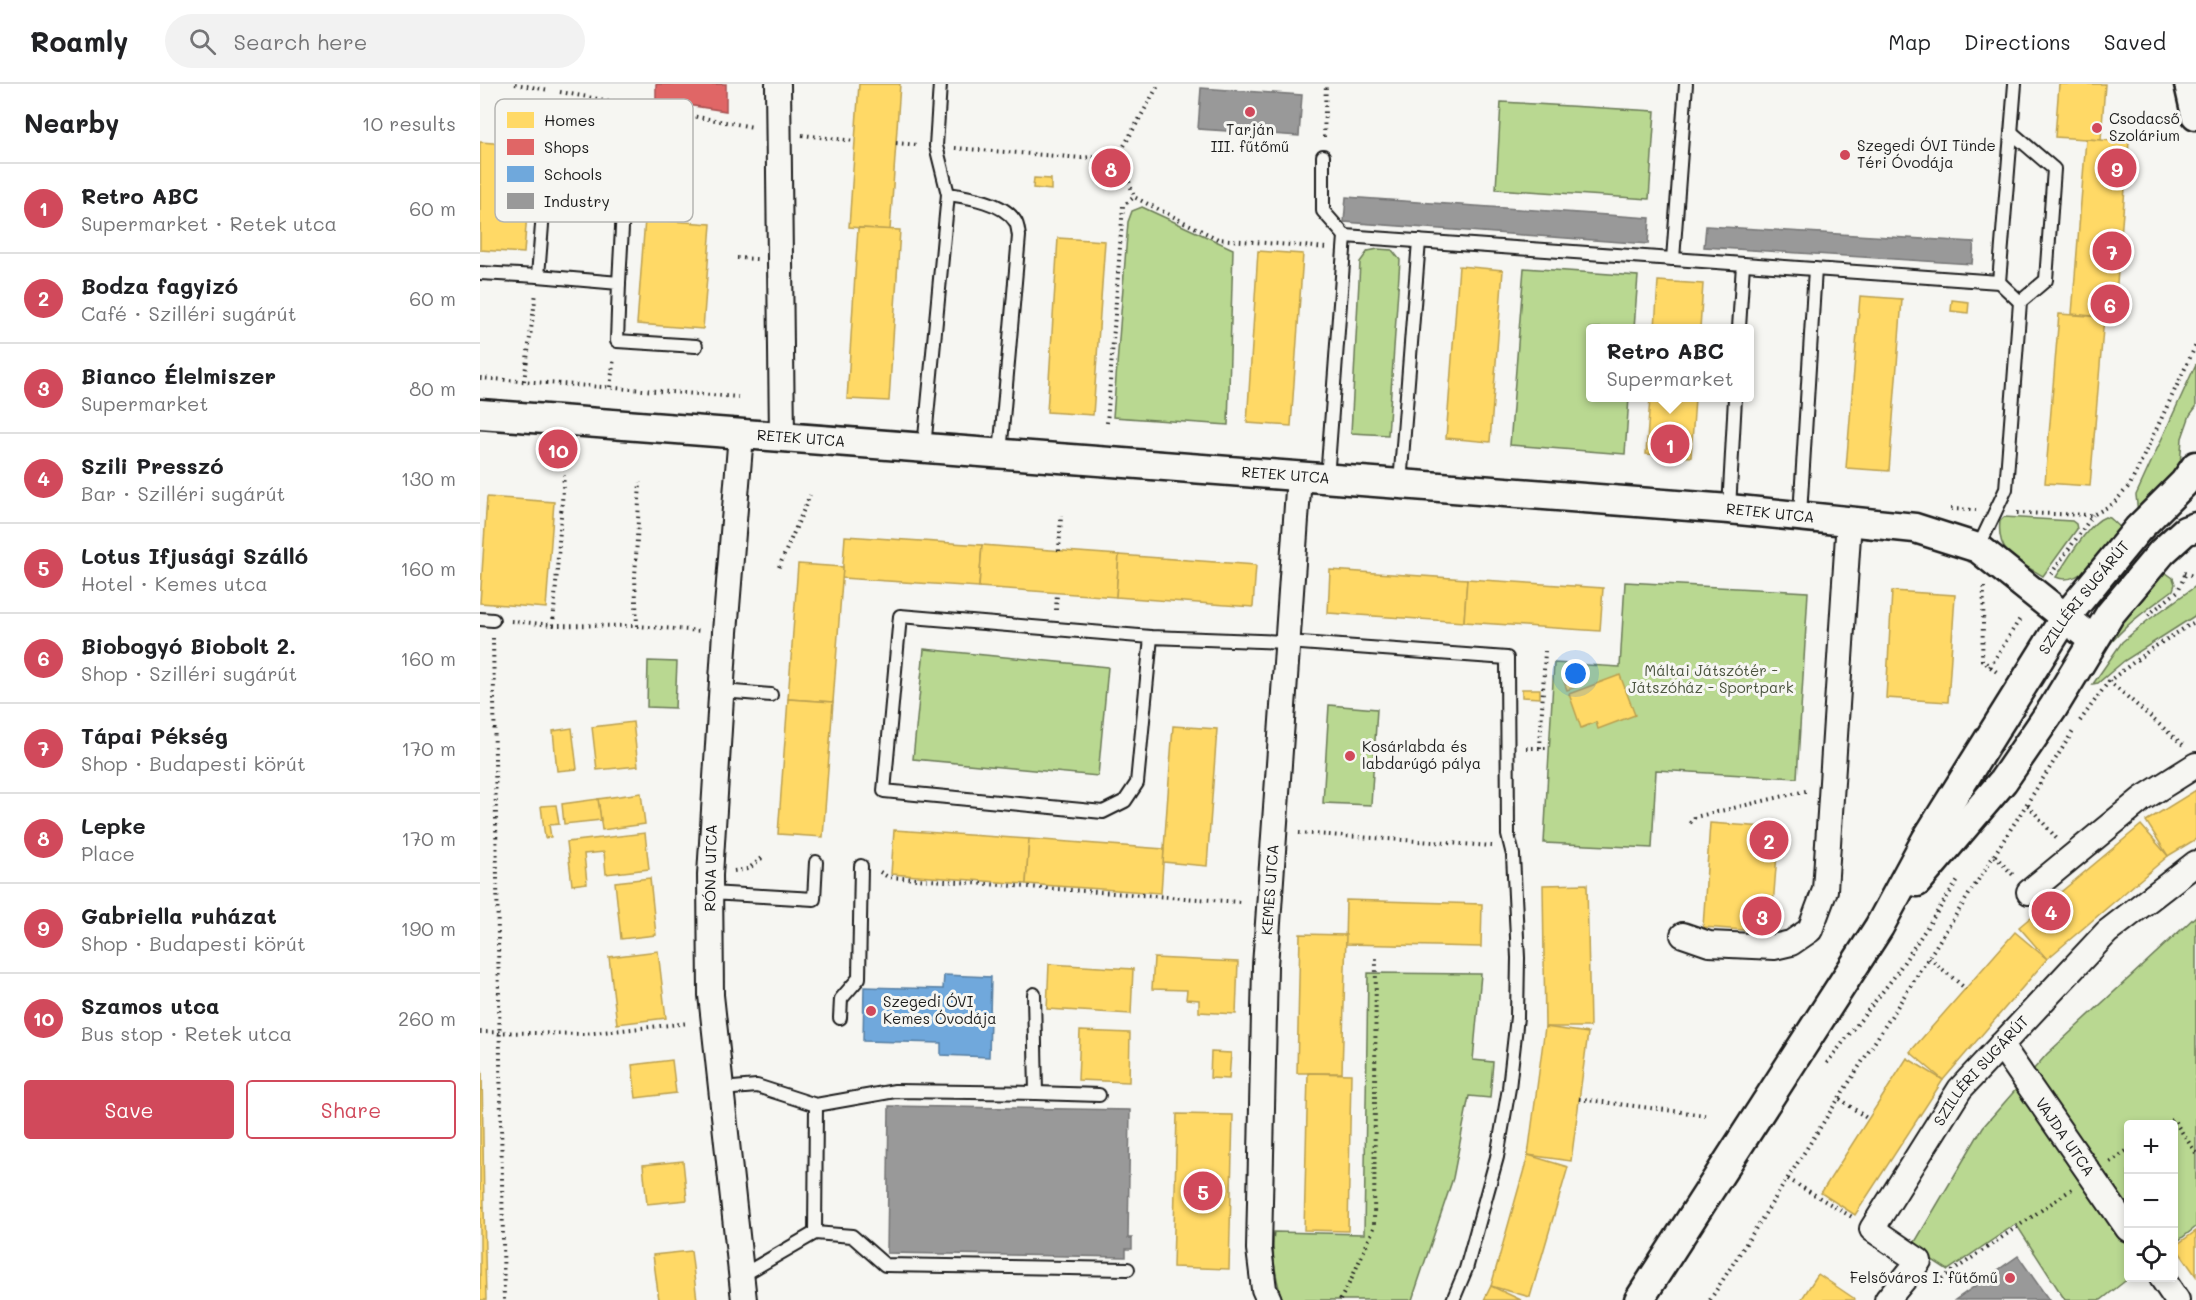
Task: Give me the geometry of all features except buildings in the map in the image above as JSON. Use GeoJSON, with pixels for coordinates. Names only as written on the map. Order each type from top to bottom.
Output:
{"type":"FeatureCollection","features":[{"type":"Feature","properties":{"kind":"street"},"geometry":{"type":"LineString","coordinates":[[778,84],[782,437]]}},
{"type":"Feature","properties":{"kind":"street"},"geometry":{"type":"LineString","coordinates":[[2189,84],[2196,115]]}},
{"type":"Feature","properties":{"kind":"street","name":"RETEK UTCA"},"geometry":{"type":"LineString","coordinates":[[480,414],[1729,509],[1915,528],[1978,548],[2093,640]]}},
{"type":"Feature","properties":{"kind":"street","name":"RÓNA UTCA"},"geometry":{"type":"LineString","coordinates":[[741,434],[710,856],[710,892],[711,995],[744,1300]]}},
{"type":"Feature","properties":{"kind":"street","name":"SZILLÉRI SUGÁRÚT"},"geometry":{"type":"LineString","coordinates":[[1639,1300],[1879,927],[1926,840],[2064,619],[2138,529],[2184,483],[2196,466]]}},
{"type":"Feature","properties":{"kind":"street","name":"KEMES UTCA"},"geometry":{"type":"LineString","coordinates":[[1269,1300],[1264,1289],[1259,1249],[1265,966],[1299,476]]}},
{"type":"Feature","properties":{"kind":"street"},"geometry":{"type":"LineString","coordinates":[[1683,934],[1709,944],[1774,947],[1791,943],[1810,930],[1826,890],[1849,520]]}},
{"type":"Feature","properties":{"kind":"street","name":"SZILLÉRI SUGÁRÚT"},"geometry":{"type":"LineString","coordinates":[[1879,927],[2003,781],[2053,708],[2110,614],[2162,552],[2185,531],[2196,527]]}},
{"type":"Feature","properties":{"kind":"street"},"geometry":{"type":"LineString","coordinates":[[2029,892],[2192,757]]}},
{"type":"Feature","properties":{"kind":"street","name":"SZILLÉRI SUGÁRÚT"},"geometry":{"type":"LineString","coordinates":[[1872,1229],[1960,1089],[2107,932],[2196,863]]}},
{"type":"Feature","properties":{"kind":"street","name":"VAJDA UTCA"},"geometry":{"type":"LineString","coordinates":[[2001,1045],[2127,1228]]}},
{"type":"Feature","properties":{"kind":"street"},"geometry":{"type":"LineString","coordinates":[[1872,1229],[1919,1262],[1887,1300]]}},
{"type":"Feature","properties":{"kind":"lane"},"geometry":{"type":"LineString","coordinates":[[924,448],[948,194],[936,146],[940,84]]}},
{"type":"Feature","properties":{"kind":"lane"},"geometry":{"type":"LineString","coordinates":[[1673,259],[1686,84]]}},
{"type":"Feature","properties":{"kind":"lane"},"geometry":{"type":"LineString","coordinates":[[1999,282],[2015,84]]}},
{"type":"Feature","properties":{"kind":"lane"},"geometry":{"type":"LineString","coordinates":[[1978,548],[2006,489],[2020,302],[2046,280],[2054,168],[2011,132]]}},
{"type":"Feature","properties":{"kind":"lane"},"geometry":{"type":"LineString","coordinates":[[1323,156],[1323,211],[1345,236],[1999,282],[2020,302]]}},
{"type":"Feature","properties":{"kind":"lane"},"geometry":{"type":"LineString","coordinates":[[948,194],[982,200],[1004,211],[1016,222],[1019,236],[1000,454]]}},
{"type":"Feature","properties":{"kind":"lane"},"geometry":{"type":"LineString","coordinates":[[538,276],[542,222]]}},
{"type":"Feature","properties":{"kind":"lane"},"geometry":{"type":"LineString","coordinates":[[622,222],[617,340],[696,346]]}},
{"type":"Feature","properties":{"kind":"lane"},"geometry":{"type":"LineString","coordinates":[[1327,478],[1345,236]]}},
{"type":"Feature","properties":{"kind":"lane"},"geometry":{"type":"LineString","coordinates":[[1400,484],[1419,242]]}},
{"type":"Feature","properties":{"kind":"lane"},"geometry":{"type":"LineString","coordinates":[[1739,324],[1743,264]]}},
{"type":"Feature","properties":{"kind":"lane"},"geometry":{"type":"LineString","coordinates":[[1800,515],[1815,269]]}},
{"type":"Feature","properties":{"kind":"lane"},"geometry":{"type":"LineString","coordinates":[[480,273],[619,283]]}},
{"type":"Feature","properties":{"kind":"lane"},"geometry":{"type":"LineString","coordinates":[[1729,509],[1735,402]]}},
{"type":"Feature","properties":{"kind":"lane"},"geometry":{"type":"LineString","coordinates":[[1151,637],[1137,783],[1125,801],[1103,812],[884,791],[900,616],[1151,637],[1287,642],[1507,658],[1508,835],[1512,851],[1518,958],[1517,1017],[1509,1089],[1497,1157],[1466,1269],[1454,1300]]}},
{"type":"Feature","properties":{"kind":"lane"},"geometry":{"type":"LineString","coordinates":[[722,691],[771,695]]}},
{"type":"Feature","properties":{"kind":"lane"},"geometry":{"type":"LineString","coordinates":[[710,892],[814,899],[816,862]]}},
{"type":"Feature","properties":{"kind":"lane"},"geometry":{"type":"LineString","coordinates":[[840,1018],[840,999],[859,978],[866,866]]}},
{"type":"Feature","properties":{"kind":"lane"},"geometry":{"type":"LineString","coordinates":[[1034,994],[1036,1093]]}},
{"type":"Feature","properties":{"kind":"lane"},"geometry":{"type":"LineString","coordinates":[[721,1089],[757,1086],[816,1105],[895,1091],[1099,1095]]}},
{"type":"Feature","properties":{"kind":"lane"},"geometry":{"type":"LineString","coordinates":[[815,1233],[816,1105]]}},
{"type":"Feature","properties":{"kind":"lane"},"geometry":{"type":"LineString","coordinates":[[741,1276],[815,1233],[852,1236],[885,1264],[1128,1269]]}},
{"type":"Feature","properties":{"kind":"path"},"geometry":{"type":"LineString","coordinates":[[515,84],[600,99]]}},
{"type":"Feature","properties":{"kind":"path"},"geometry":{"type":"LineString","coordinates":[[1159,84],[1120,153],[1134,197],[1218,239],[1344,250]]}},
{"type":"Feature","properties":{"kind":"path"},"geometry":{"type":"LineString","coordinates":[[1323,156],[1326,84]]}},
{"type":"Feature","properties":{"kind":"path"},"geometry":{"type":"LineString","coordinates":[[693,116],[779,133],[855,141]]}},
{"type":"Feature","properties":{"kind":"path"},"geometry":{"type":"LineString","coordinates":[[936,146],[1082,158],[1120,153]]}},
{"type":"Feature","properties":{"kind":"path"},"geometry":{"type":"LineString","coordinates":[[1107,423],[1123,206],[1134,197]]}},
{"type":"Feature","properties":{"kind":"path"},"geometry":{"type":"LineString","coordinates":[[524,381],[538,276]]}},
{"type":"Feature","properties":{"kind":"path"},"geometry":{"type":"LineString","coordinates":[[610,387],[617,340]]}},
{"type":"Feature","properties":{"kind":"path"},"geometry":{"type":"LineString","coordinates":[[1994,512],[2093,515],[2113,504],[2130,485],[2196,345]]}},
{"type":"Feature","properties":{"kind":"path"},"geometry":{"type":"LineString","coordinates":[[480,378],[738,397]]}},
{"type":"Feature","properties":{"kind":"path"},"geometry":{"type":"LineString","coordinates":[[553,624],[564,476]]}},
{"type":"Feature","properties":{"kind":"path"},"geometry":{"type":"LineString","coordinates":[[638,626],[635,577],[640,482]]}},
{"type":"Feature","properties":{"kind":"path"},"geometry":{"type":"LineString","coordinates":[[779,567],[810,495]]}},
{"type":"Feature","properties":{"kind":"path"},"geometry":{"type":"LineString","coordinates":[[1059,551],[1061,515]]}},
{"type":"Feature","properties":{"kind":"path"},"geometry":{"type":"LineString","coordinates":[[1978,548],[1985,564],[1982,660],[1990,668]]}},
{"type":"Feature","properties":{"kind":"path"},"geometry":{"type":"LineString","coordinates":[[2145,617],[2178,591],[2185,574]]}},
{"type":"Feature","properties":{"kind":"path"},"geometry":{"type":"LineString","coordinates":[[504,1300],[499,1032],[486,620],[638,626],[726,633]]}},
{"type":"Feature","properties":{"kind":"path"},"geometry":{"type":"LineString","coordinates":[[1710,1300],[2078,724],[2109,681],[2151,649],[2196,621]]}},
{"type":"Feature","properties":{"kind":"path"},"geometry":{"type":"LineString","coordinates":[[1540,748],[1545,651]]}},
{"type":"Feature","properties":{"kind":"path"},"geometry":{"type":"LineString","coordinates":[[2109,681],[2192,757]]}},
{"type":"Feature","properties":{"kind":"path"},"geometry":{"type":"LineString","coordinates":[[1690,823],[1695,817],[1833,785]]}},
{"type":"Feature","properties":{"kind":"path"},"geometry":{"type":"LineString","coordinates":[[1274,831],[1512,851]]}},
{"type":"Feature","properties":{"kind":"path"},"geometry":{"type":"LineString","coordinates":[[866,866],[888,877],[1240,902]]}},
{"type":"Feature","properties":{"kind":"path"},"geometry":{"type":"LineString","coordinates":[[1821,1072],[1894,977],[1960,877]]}},
{"type":"Feature","properties":{"kind":"path"},"geometry":{"type":"LineString","coordinates":[[1340,1300],[1353,1278],[1374,1228],[1376,956]]}},
{"type":"Feature","properties":{"kind":"path"},"geometry":{"type":"LineString","coordinates":[[1929,958],[1966,988]]}},
{"type":"Feature","properties":{"kind":"path"},"geometry":{"type":"LineString","coordinates":[[480,1032],[584,1034],[713,1019]]}},
{"type":"Feature","properties":{"kind":"path"},"geometry":{"type":"LineString","coordinates":[[1579,1099],[1705,1115]]}},
{"type":"Feature","properties":{"kind":"path"},"geometry":{"type":"LineString","coordinates":[[1840,1099],[1868,1119]]}},
{"type":"Feature","properties":{"kind":"path"},"geometry":{"type":"LineString","coordinates":[[2178,1126],[2196,1153]]}},
{"type":"Feature","properties":{"kind":"path"},"geometry":{"type":"LineString","coordinates":[[1919,1262],[1940,1280],[2124,1153]]}},
{"type":"Feature","properties":{"kind":"path"},"geometry":{"type":"LineString","coordinates":[[1788,1179],[1872,1229]]}},
{"type":"Feature","properties":{"kind":"green space"},"geometry":{"type":"Polygon","coordinates":[[[1501,102],[1655,111],[1649,199],[1496,189],[1501,102]]]}},
{"type":"Feature","properties":{"kind":"green space"},"geometry":{"type":"Polygon","coordinates":[[[1142,207],[1233,249],[1228,425],[1113,417],[1128,222],[1132,211],[1142,207]]]}},
{"type":"Feature","properties":{"kind":"green space"},"geometry":{"type":"Polygon","coordinates":[[[1392,250],[1400,260],[1388,435],[1351,433],[1360,262],[1368,251],[1392,250]]]}},
{"type":"Feature","properties":{"kind":"green space"},"geometry":{"type":"Polygon","coordinates":[[[1524,268],[1638,276],[1634,324],[1586,324],[1586,402],[1629,402],[1625,454],[1510,445],[1524,268]]]}},
{"type":"Feature","properties":{"kind":"green space"},"geometry":{"type":"Polygon","coordinates":[[[2196,364],[2196,407],[2190,415],[2182,438],[2180,466],[2165,491],[2138,513],[2136,495],[2196,364]]]}},
{"type":"Feature","properties":{"kind":"green space"},"geometry":{"type":"Polygon","coordinates":[[[2004,517],[2072,521],[2076,524],[2077,529],[2043,576],[2017,561],[2005,549],[2000,533],[2000,521],[2004,517]]]}},
{"type":"Feature","properties":{"kind":"green space"},"geometry":{"type":"Polygon","coordinates":[[[2105,517],[2110,518],[2122,529],[2110,545],[2094,564],[2075,577],[2065,579],[2056,577],[2085,534],[2105,517]]]}},
{"type":"Feature","properties":{"kind":"green space"},"geometry":{"type":"Polygon","coordinates":[[[2159,568],[2173,578],[2175,584],[2173,590],[2124,629],[2099,659],[2105,642],[2159,568]]]}},
{"type":"Feature","properties":{"kind":"green space","name":"Máltai Játszótér - Játszóház - Sportpark"},"geometry":{"type":"Polygon","coordinates":[[[1625,582],[1808,592],[1797,778],[1656,770],[1652,848],[1544,843],[1554,663],[1620,667],[1625,582]]]}},
{"type":"Feature","properties":{"kind":"green space"},"geometry":{"type":"Polygon","coordinates":[[[2196,586],[2196,615],[2124,661],[2098,683],[2093,684],[2122,642],[2196,586]]]}},
{"type":"Feature","properties":{"kind":"green space"},"geometry":{"type":"Polygon","coordinates":[[[924,649],[1108,667],[1098,776],[913,759],[924,649]]]}},
{"type":"Feature","properties":{"kind":"green space"},"geometry":{"type":"Polygon","coordinates":[[[648,661],[677,662],[675,708],[647,707],[648,661]]]}},
{"type":"Feature","properties":{"kind":"green space","name":"Kosárlabda és labdarúgó pálya"},"geometry":{"type":"Polygon","coordinates":[[[1329,705],[1377,709],[1371,805],[1323,803],[1329,705]]]}},
{"type":"Feature","properties":{"kind":"green space"},"geometry":{"type":"Polygon","coordinates":[[[2196,916],[2196,1227],[2178,1241],[2178,1120],[2124,1120],[2124,1282],[2101,1300],[2065,1300],[2016,1224],[1948,1270],[1912,1247],[1983,1127],[2047,1054],[2196,916]]]}},
{"type":"Feature","properties":{"kind":"green space"},"geometry":{"type":"Polygon","coordinates":[[[1368,973],[1481,974],[1473,1060],[1493,1062],[1490,1098],[1469,1096],[1453,1178],[1412,1300],[1282,1300],[1274,1258],[1274,1232],[1364,1234],[1368,973]]]}},
{"type":"Feature","properties":{"kind":"place","name":"Tarján III. fűtőmű"},"geometry":{"type":"Point","coordinates":[1250,112]}},
{"type":"Feature","properties":{"kind":"place","name":"Csodacső Szolárium"},"geometry":{"type":"Point","coordinates":[2097,128]}},
{"type":"Feature","properties":{"kind":"place","name":"Szegedi ÓVI Tünde Téri Óvodája"},"geometry":{"type":"Point","coordinates":[1845,155]}},
{"type":"Feature","properties":{"kind":"place","name":"Lepke"},"geometry":{"type":"Point","coordinates":[1111,168]}},
{"type":"Feature","properties":{"kind":"place","name":"Gabriella ruházat"},"geometry":{"type":"Point","coordinates":[2117,168]}},
{"type":"Feature","properties":{"kind":"place","name":"Tápai Pékség"},"geometry":{"type":"Point","coordinates":[2112,251]}},
{"type":"Feature","properties":{"kind":"place","name":"Biobogyó Biobolt 2."},"geometry":{"type":"Point","coordinates":[2110,304]}},
{"type":"Feature","properties":{"kind":"place","name":"Retro ABC"},"geometry":{"type":"Point","coordinates":[1670,444]}},
{"type":"Feature","properties":{"kind":"place","name":"Szamos utca"},"geometry":{"type":"Point","coordinates":[558,449]}},
{"type":"Feature","properties":{"kind":"place","name":"Kosárlabda és labdarúgó pálya"},"geometry":{"type":"Point","coordinates":[1350,756]}},
{"type":"Feature","properties":{"kind":"place","name":"Bodza fagyizó"},"geometry":{"type":"Point","coordinates":[1769,840]}},
{"type":"Feature","properties":{"kind":"place","name":"Szili Presszó"},"geometry":{"type":"Point","coordinates":[2051,911]}},
{"type":"Feature","properties":{"kind":"place","name":"Bianco Élelmiszer"},"geometry":{"type":"Point","coordinates":[1762,916]}},
{"type":"Feature","properties":{"kind":"place","name":"Szegedi ÓVI Kemes Óvodája"},"geometry":{"type":"Point","coordinates":[871,1011]}},
{"type":"Feature","properties":{"kind":"place","name":"Lotus Ifjusági Szálló"},"geometry":{"type":"Point","coordinates":[1203,1191]}},
{"type":"Feature","properties":{"kind":"place","name":"Felsőváros I. fűtőmű"},"geometry":{"type":"Point","coordinates":[2010,1278]}}]}
